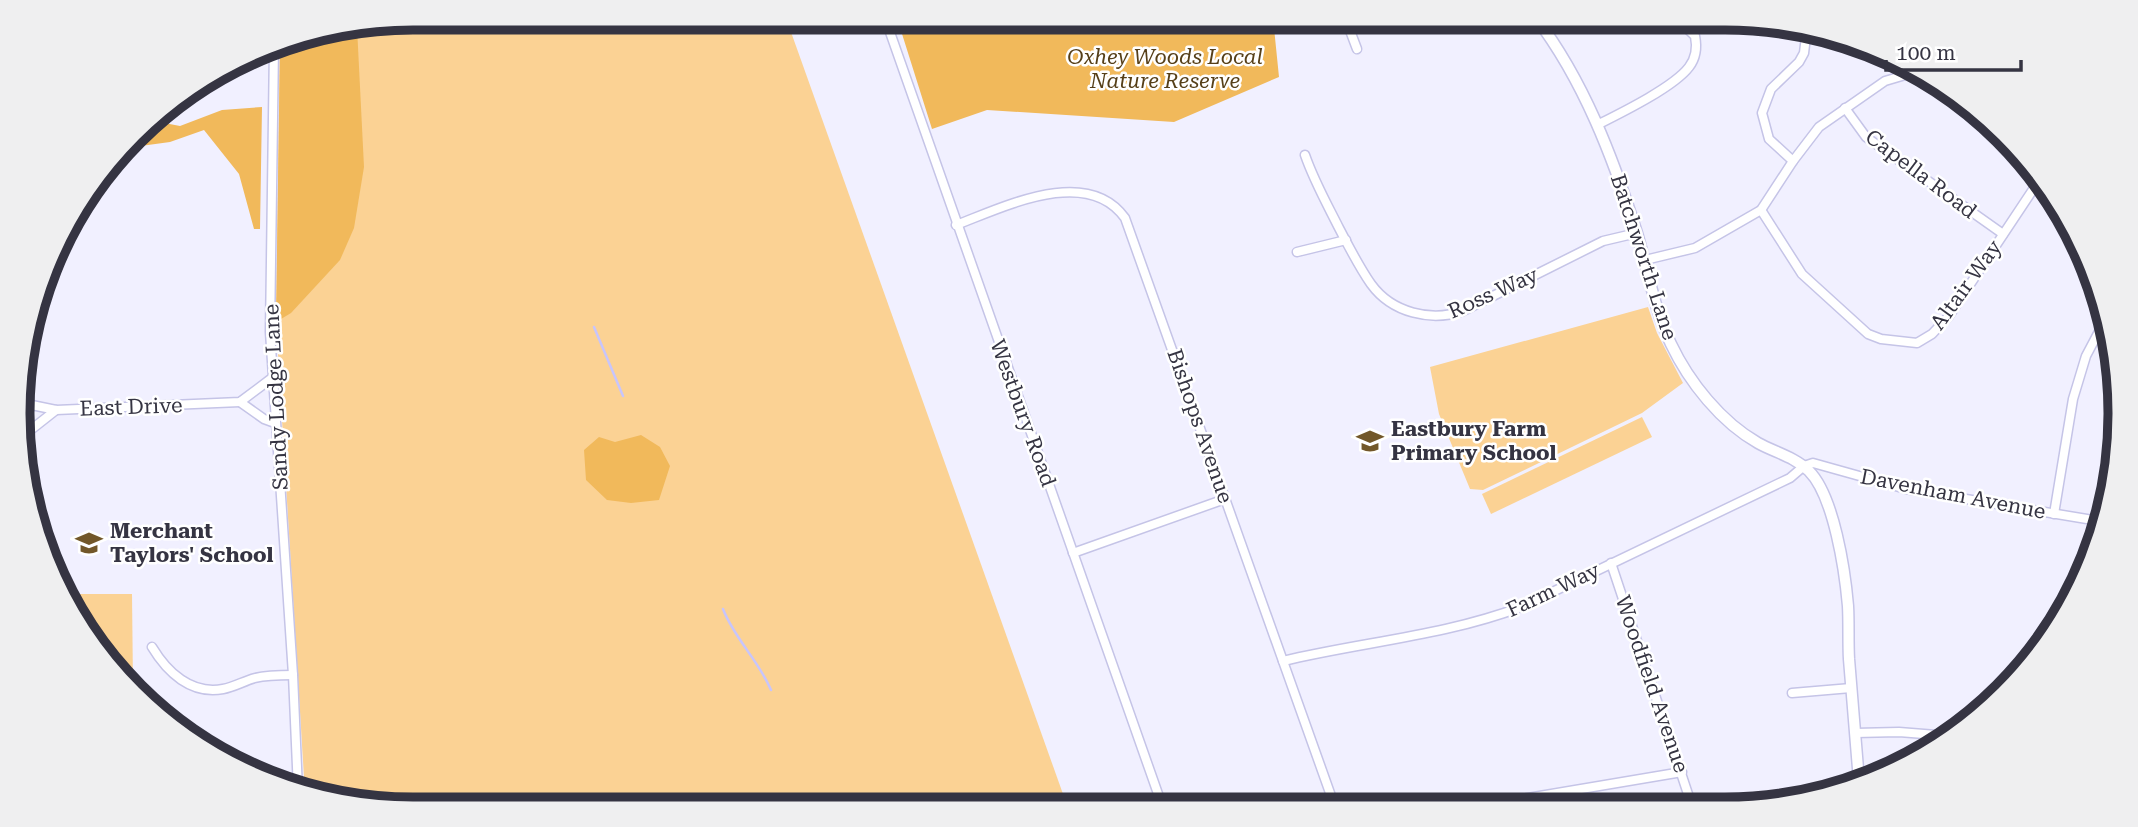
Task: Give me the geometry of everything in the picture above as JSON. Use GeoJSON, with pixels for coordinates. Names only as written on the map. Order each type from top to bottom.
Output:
{"type":"FeatureCollection","features":[{"type":"Feature","properties":{"kind":"street","name":"Westbury Road"},"geometry":{"type":"LineString","coordinates":[[889,30],[1159,797]]}},
{"type":"Feature","properties":{"kind":"street"},"geometry":{"type":"LineString","coordinates":[[1350,30],[1357,49]]}},
{"type":"Feature","properties":{"kind":"street","name":"Batchworth Lane"},"geometry":{"type":"LineString","coordinates":[[1544,30],[1561,54],[1617,172],[1671,345],[1696,384],[1726,418],[1749,438],[1804,466],[1816,480],[1828,503],[1848,606],[1858,773]]}},
{"type":"Feature","properties":{"kind":"street"},"geometry":{"type":"LineString","coordinates":[[1597,125],[1642,101],[1689,68],[1695,53],[1695,36],[1689,30]]}},
{"type":"Feature","properties":{"kind":"street"},"geometry":{"type":"LineString","coordinates":[[1793,161],[1769,139],[1762,113],[1771,89],[1799,62],[1806,39]]}},
{"type":"Feature","properties":{"kind":"street","name":"Sandy Lodge Lane"},"geometry":{"type":"LineString","coordinates":[[274,56],[270,332],[298,779]]}},
{"type":"Feature","properties":{"kind":"street"},"geometry":{"type":"LineString","coordinates":[[1645,260],[1695,248],[1761,210],[1819,127],[1885,81],[1905,75]]}},
{"type":"Feature","properties":{"kind":"street","name":"Capella Road"},"geometry":{"type":"LineString","coordinates":[[1845,108],[1866,137],[2003,234]]}},
{"type":"Feature","properties":{"kind":"street","name":"Ross Way"},"geometry":{"type":"LineString","coordinates":[[1305,155],[1320,193],[1378,292],[1412,313],[1435,316],[1463,311],[1603,241],[1637,233]]}},
{"type":"Feature","properties":{"kind":"street","name":"Altair Way"},"geometry":{"type":"LineString","coordinates":[[1761,210],[1797,267],[1868,334],[1901,342],[1922,341],[1942,324],[2034,187]]}},
{"type":"Feature","properties":{"kind":"street","name":"Bishops Avenue"},"geometry":{"type":"LineString","coordinates":[[957,225],[1053,192],[1085,194],[1115,205],[1129,226],[1331,797]]}},
{"type":"Feature","properties":{"kind":"street"},"geometry":{"type":"LineString","coordinates":[[1297,252],[1346,240]]}},
{"type":"Feature","properties":{"kind":"street"},"geometry":{"type":"LineString","coordinates":[[2054,514],[2073,399],[2086,356],[2099,331]]}},
{"type":"Feature","properties":{"kind":"street"},"geometry":{"type":"LineString","coordinates":[[272,378],[240,402],[264,419],[275,423]]}},
{"type":"Feature","properties":{"kind":"street","name":"East Drive"},"geometry":{"type":"LineString","coordinates":[[30,404],[56,410],[240,402]]}},
{"type":"Feature","properties":{"kind":"street"},"geometry":{"type":"LineString","coordinates":[[31,430],[56,410]]}},
{"type":"Feature","properties":{"kind":"street","name":"Davenham Avenue"},"geometry":{"type":"LineString","coordinates":[[1804,466],[1816,463],[1874,482],[1906,489],[2093,520]]}},
{"type":"Feature","properties":{"kind":"street","name":"Farm Way"},"geometry":{"type":"LineString","coordinates":[[1283,662],[1442,630],[1521,607],[1790,478],[1804,466]]}},
{"type":"Feature","properties":{"kind":"street"},"geometry":{"type":"LineString","coordinates":[[1073,553],[1225,499]]}},
{"type":"Feature","properties":{"kind":"street","name":"Woodfield Avenue"},"geometry":{"type":"LineString","coordinates":[[1611,563],[1689,797]]}},
{"type":"Feature","properties":{"kind":"street"},"geometry":{"type":"LineString","coordinates":[[152,647],[175,677],[202,688],[222,689],[269,675],[293,675]]}},
{"type":"Feature","properties":{"kind":"street"},"geometry":{"type":"LineString","coordinates":[[1792,693],[1851,688]]}},
{"type":"Feature","properties":{"kind":"street"},"geometry":{"type":"LineString","coordinates":[[1855,733],[1935,735]]}},
{"type":"Feature","properties":{"kind":"street"},"geometry":{"type":"LineString","coordinates":[[1533,797],[1682,772]]}},
{"type":"Feature","properties":{"kind":"shaded area"},"geometry":{"type":"Polygon","coordinates":[[[790,30],[1064,797],[414,797],[363,794],[304,781],[276,322],[280,54],[339,37],[388,31],[790,30]]]}},
{"type":"Feature","properties":{"kind":"shaded area"},"geometry":{"type":"Polygon","coordinates":[[[1648,307],[1657,333],[1683,383],[1642,413],[1483,490],[1470,489],[1439,414],[1430,367],[1648,307]]]}},
{"type":"Feature","properties":{"kind":"shaded area"},"geometry":{"type":"Polygon","coordinates":[[[1642,417],[1652,437],[1491,514],[1482,494],[1642,417]]]}},
{"type":"Feature","properties":{"kind":"shaded area"},"geometry":{"type":"Polygon","coordinates":[[[75,594],[132,594],[133,675],[94,627],[75,594]]]}},
{"type":"Feature","properties":{"kind":"green space","name":"Oxhey Woods Local Nature Reserve"},"geometry":{"type":"Polygon","coordinates":[[[901,30],[1274,30],[1279,77],[1174,122],[987,110],[932,129],[901,30]]]}},
{"type":"Feature","properties":{"kind":"green space"},"geometry":{"type":"Polygon","coordinates":[[[357,34],[364,167],[354,228],[340,260],[291,313],[276,322],[280,54],[357,34]]]}},
{"type":"Feature","properties":{"kind":"green space"},"geometry":{"type":"Polygon","coordinates":[[[262,107],[260,229],[254,229],[239,174],[204,130],[170,142],[138,146],[163,123],[180,126],[222,110],[262,107]]]}},
{"type":"Feature","properties":{"kind":"green space"},"geometry":{"type":"Polygon","coordinates":[[[641,435],[660,447],[670,466],[659,500],[631,503],[607,500],[586,480],[584,450],[599,437],[615,442],[641,435]]]}},
{"type":"Feature","properties":{"kind":"waterway"},"geometry":{"type":"LineString","coordinates":[[594,327],[623,396]]}},
{"type":"Feature","properties":{"kind":"waterway"},"geometry":{"type":"LineString","coordinates":[[723,609],[733,630],[771,690]]}},
{"type":"Feature","properties":{"kind":"place","name":"Eastbury Farm Primary School"},"geometry":{"type":"Point","coordinates":[1370,441]}},
{"type":"Feature","properties":{"kind":"place","name":"Merchant Taylors' School"},"geometry":{"type":"Point","coordinates":[89,543]}}]}
